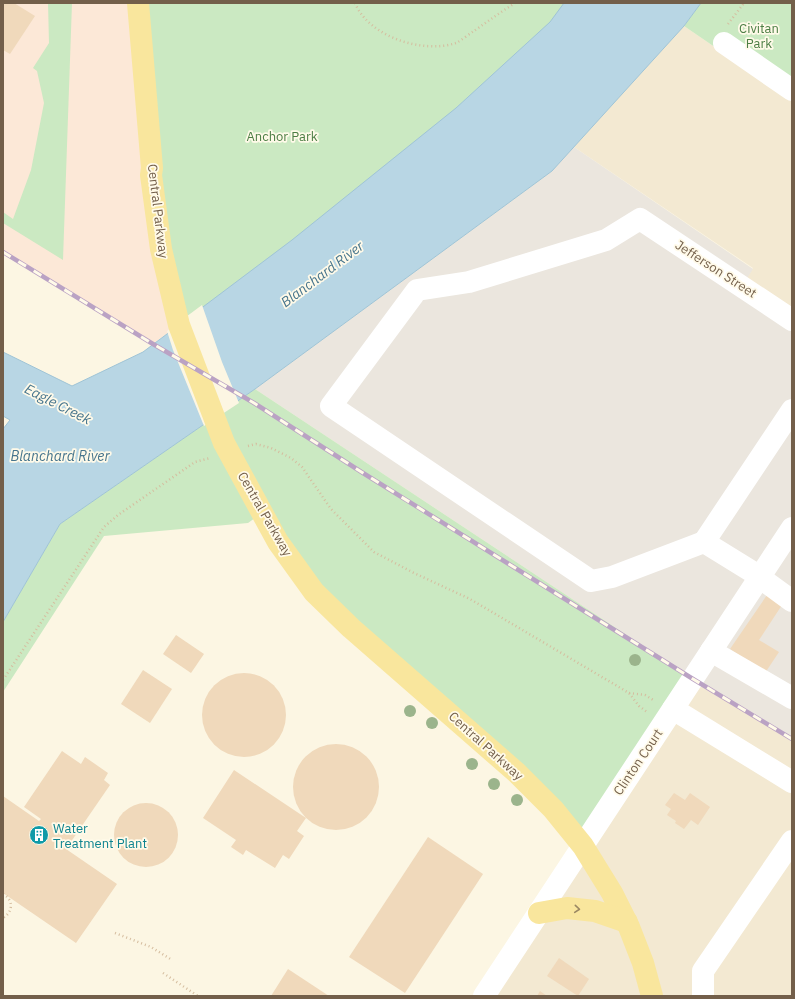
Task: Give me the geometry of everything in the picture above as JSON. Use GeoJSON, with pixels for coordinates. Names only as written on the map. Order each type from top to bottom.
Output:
{"type":"FeatureCollection","features":[{"type":"Feature","properties":{"kind":"main road","name":"Central Parkway"},"geometry":{"type":"LineString","coordinates":[[138,3],[152,168],[151,175],[161,249],[180,325],[224,443],[278,542],[314,592],[351,628],[517,773],[553,809],[583,846],[612,893],[627,922],[643,963],[652,996]]}},
{"type":"Feature","properties":{"kind":"main road"},"geometry":{"type":"LineString","coordinates":[[539,914],[567,908],[595,911],[627,922]]}},
{"type":"Feature","properties":{"kind":"street"},"geometry":{"type":"LineString","coordinates":[[724,43],[792,90]]}},
{"type":"Feature","properties":{"kind":"street","name":"Jefferson Street"},"geometry":{"type":"LineString","coordinates":[[704,542],[612,577],[592,581],[331,406],[417,290],[469,282],[606,240],[640,219],[792,320]]}},
{"type":"Feature","properties":{"kind":"street"},"geometry":{"type":"LineString","coordinates":[[792,410],[704,542],[751,571],[792,601]]}},
{"type":"Feature","properties":{"kind":"street","name":"Clinton Court"},"geometry":{"type":"LineString","coordinates":[[484,996],[792,528]]}},
{"type":"Feature","properties":{"kind":"street"},"geometry":{"type":"LineString","coordinates":[[711,652],[792,698]]}},
{"type":"Feature","properties":{"kind":"street"},"geometry":{"type":"LineString","coordinates":[[673,709],[792,782]]}},
{"type":"Feature","properties":{"kind":"street"},"geometry":{"type":"LineString","coordinates":[[704,996],[703,971],[792,841]]}},
{"type":"Feature","properties":{"kind":"path"},"geometry":{"type":"LineString","coordinates":[[355,3],[357,8],[375,27],[395,39],[433,47],[457,42],[515,3]]}},
{"type":"Feature","properties":{"kind":"path"},"geometry":{"type":"LineString","coordinates":[[724,43],[722,36],[744,3]]}},
{"type":"Feature","properties":{"kind":"path"},"geometry":{"type":"LineString","coordinates":[[629,694],[645,695],[673,709]]}},
{"type":"Feature","properties":{"kind":"path"},"geometry":{"type":"LineString","coordinates":[[3,894],[8,897],[12,905],[10,913],[3,918]]}},
{"type":"Feature","properties":{"kind":"path"},"geometry":{"type":"LineString","coordinates":[[115,933],[151,947],[172,960]]}},
{"type":"Feature","properties":{"kind":"path"},"geometry":{"type":"LineString","coordinates":[[164,973],[198,996]]}},
{"type":"Feature","properties":{"kind":"shaded area","name":"Anchor Park"},"geometry":{"type":"Polygon","coordinates":[[[3,3],[563,3],[292,240],[153,344],[3,252],[3,3]]]}},
{"type":"Feature","properties":{"kind":"shaded area"},"geometry":{"type":"Polygon","coordinates":[[[684,26],[722,52],[792,95],[792,320],[742,286],[753,268],[574,147],[684,26]]]}},
{"type":"Feature","properties":{"kind":"shaded area"},"geometry":{"type":"Polygon","coordinates":[[[574,147],[753,269],[742,286],[792,320],[792,739],[693,679],[255,389],[552,171],[574,147]]]}},
{"type":"Feature","properties":{"kind":"shaded area"},"geometry":{"type":"Polygon","coordinates":[[[693,679],[792,739],[792,996],[484,996],[693,679]]]}},
{"type":"Feature","properties":{"kind":"green space"},"geometry":{"type":"Polygon","coordinates":[[[48,3],[72,3],[63,260],[3,223],[3,212],[13,219],[31,170],[44,103],[37,71],[33,68],[49,43],[48,3]]]}},
{"type":"Feature","properties":{"kind":"green space","name":"Anchor Park"},"geometry":{"type":"Polygon","coordinates":[[[138,3],[626,3],[179,325],[138,3]]]}},
{"type":"Feature","properties":{"kind":"green space","name":"Civitan Park"},"geometry":{"type":"Polygon","coordinates":[[[701,3],[792,3],[792,95],[722,52],[684,26],[701,3]]]}},
{"type":"Feature","properties":{"kind":"green space"},"geometry":{"type":"Polygon","coordinates":[[[255,389],[693,679],[583,846],[351,628],[263,512],[248,523],[104,536],[3,692],[3,622],[60,524],[255,389]]]}},
{"type":"Feature","properties":{"kind":"water","name":"Blanchard River"},"geometry":{"type":"Polygon","coordinates":[[[564,3],[701,3],[684,26],[552,171],[255,389],[60,524],[3,622],[3,429],[10,420],[3,416],[3,352],[72,386],[143,352],[292,240],[456,108],[550,22],[564,3]]]}},
{"type":"Feature","properties":{"kind":"pier"},"geometry":{"type":"Polygon","coordinates":[[[202,305],[222,362],[239,403],[204,426],[173,350],[167,331],[202,305]]]}},
{"type":"Feature","properties":{"kind":"building"},"geometry":{"type":"Polygon","coordinates":[[[3,3],[14,3],[35,16],[10,54],[3,50],[3,3]]]}},
{"type":"Feature","properties":{"kind":"building"},"geometry":{"type":"Polygon","coordinates":[[[767,595],[782,605],[759,640],[779,652],[765,673],[730,649],[767,595]]]}},
{"type":"Feature","properties":{"kind":"building"},"geometry":{"type":"Polygon","coordinates":[[[176,635],[204,654],[191,673],[163,654],[176,635]]]}},
{"type":"Feature","properties":{"kind":"building"},"geometry":{"type":"Polygon","coordinates":[[[143,670],[172,689],[150,723],[121,704],[143,670]]]}},
{"type":"Feature","properties":{"kind":"building"},"geometry":{"type":"Polygon","coordinates":[[[236,673],[252,673],[268,680],[279,691],[286,707],[286,723],[283,731],[274,745],[268,750],[252,757],[236,757],[220,750],[209,739],[202,723],[202,707],[209,691],[220,680],[236,673]]]}},
{"type":"Feature","properties":{"kind":"building"},"geometry":{"type":"Polygon","coordinates":[[[336,744],[352,747],[360,751],[372,763],[376,771],[379,787],[376,803],[372,811],[360,823],[352,827],[336,830],[320,827],[312,823],[300,811],[296,803],[293,787],[296,771],[300,763],[312,751],[320,747],[336,744]]]}},
{"type":"Feature","properties":{"kind":"building","name":"Water Treatment Plant"},"geometry":{"type":"Polygon","coordinates":[[[62,751],[81,764],[85,757],[108,773],[104,780],[110,785],[66,849],[117,884],[76,943],[3,893],[3,796],[39,821],[41,819],[24,807],[62,751]]]}},
{"type":"Feature","properties":{"kind":"building"},"geometry":{"type":"Polygon","coordinates":[[[234,770],[306,818],[297,831],[304,836],[289,859],[283,855],[275,868],[246,850],[243,855],[231,847],[236,840],[203,818],[234,770]]]}},
{"type":"Feature","properties":{"kind":"building"},"geometry":{"type":"Polygon","coordinates":[[[674,793],[685,800],[690,793],[710,807],[698,825],[691,820],[684,829],[667,815],[671,809],[665,805],[674,793]]]}},
{"type":"Feature","properties":{"kind":"building"},"geometry":{"type":"Polygon","coordinates":[[[146,803],[164,809],[172,817],[178,835],[172,853],[164,861],[146,867],[128,861],[120,853],[114,835],[120,817],[128,809],[146,803]]]}},
{"type":"Feature","properties":{"kind":"building"},"geometry":{"type":"Polygon","coordinates":[[[428,837],[483,874],[405,993],[349,957],[428,837]]]}},
{"type":"Feature","properties":{"kind":"building"},"geometry":{"type":"Polygon","coordinates":[[[559,958],[589,979],[578,996],[547,976],[559,958]]]}},
{"type":"Feature","properties":{"kind":"building"},"geometry":{"type":"Polygon","coordinates":[[[288,969],[329,996],[271,996],[288,969]]]}},
{"type":"Feature","properties":{"kind":"building"},"geometry":{"type":"Polygon","coordinates":[[[540,991],[547,996],[537,996],[540,991]]]}},
{"type":"Feature","properties":{"kind":"railway"},"geometry":{"type":"LineString","coordinates":[[3,252],[153,344],[254,403],[363,473],[792,739]]}},
{"type":"Feature","properties":{"kind":"place","name":"Water Treatment Plant"},"geometry":{"type":"Point","coordinates":[39,835]}},
{"type":"Feature","properties":{"kind":"water label","name":"Eagle Creek"},"geometry":{"type":"Point","coordinates":[58,404]}}]}
